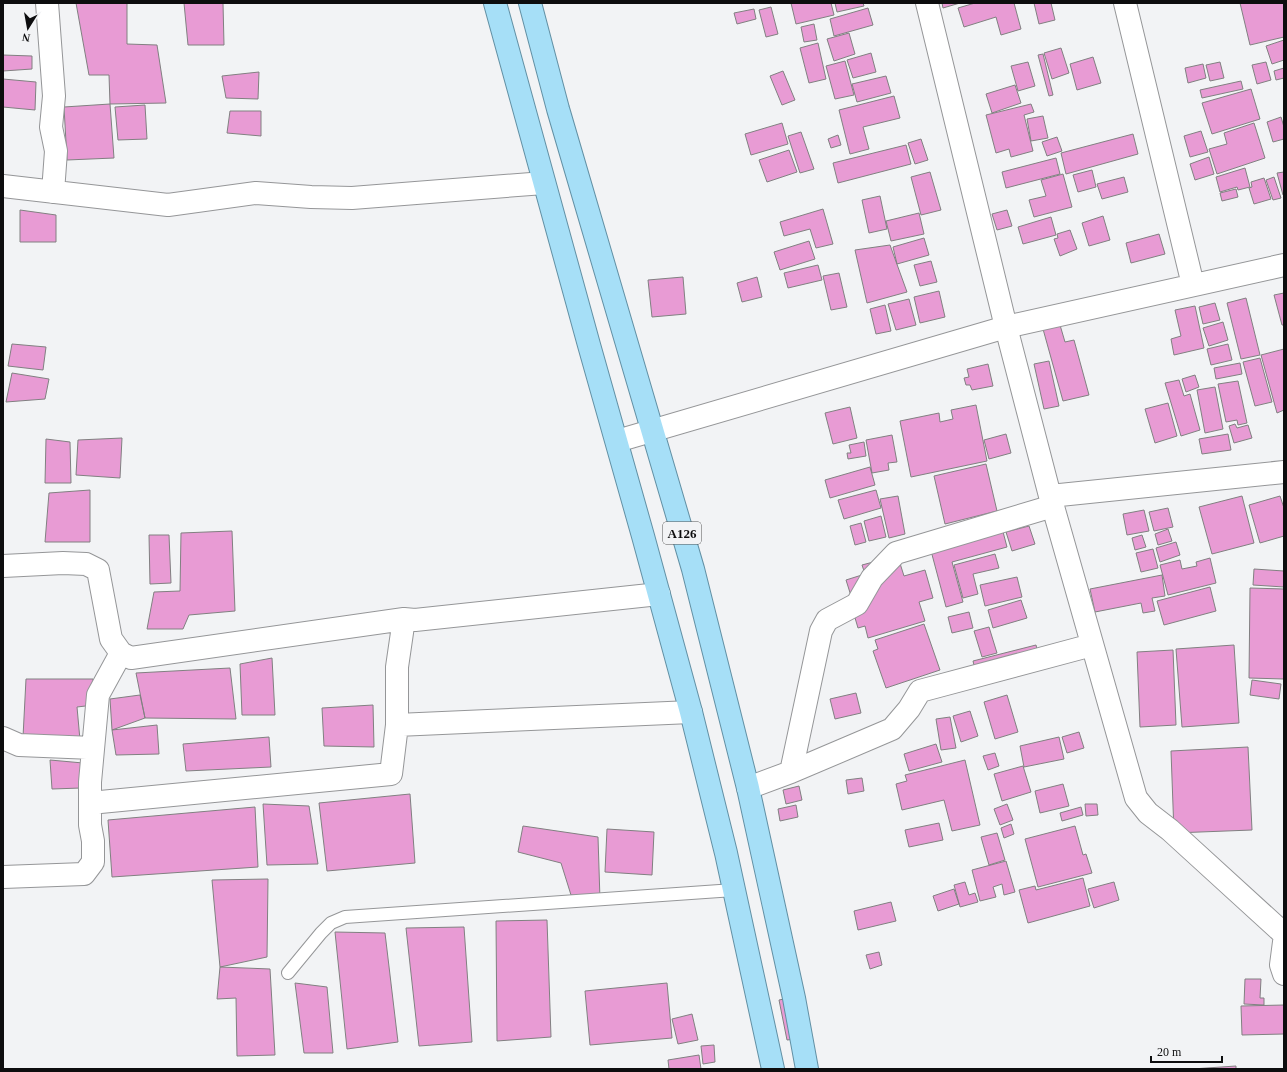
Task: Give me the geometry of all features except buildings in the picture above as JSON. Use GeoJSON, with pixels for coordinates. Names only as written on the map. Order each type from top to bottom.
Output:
{"type":"FeatureCollection","features":[{"type":"Feature","properties":{"kind":"highway","name":"A126"},"geometry":{"type":"LineString","coordinates":[[495,3],[691,712],[734,890],[773,1069]]}},
{"type":"Feature","properties":{"kind":"highway","name":"A126"},"geometry":{"type":"LineString","coordinates":[[530,3],[563,124],[693,569],[748,788],[794,998],[807,1069]]}},
{"type":"Feature","properties":{"kind":"street"},"geometry":{"type":"LineString","coordinates":[[47,3],[54,96],[51,127],[56,151],[53,192]]}},
{"type":"Feature","properties":{"kind":"street"},"geometry":{"type":"LineString","coordinates":[[927,3],[1006,327],[1051,501],[1136,798],[1148,813],[1170,830],[1284,934]]}},
{"type":"Feature","properties":{"kind":"street"},"geometry":{"type":"LineString","coordinates":[[1125,3],[1193,285]]}},
{"type":"Feature","properties":{"kind":"street"},"geometry":{"type":"LineString","coordinates":[[3,186],[168,205],[256,193],[352,198],[544,183]]}},
{"type":"Feature","properties":{"kind":"street"},"geometry":{"type":"LineString","coordinates":[[617,441],[1006,327],[1284,265]]}},
{"type":"Feature","properties":{"kind":"street"},"geometry":{"type":"LineString","coordinates":[[791,772],[821,631],[827,620],[857,604],[872,578],[896,553],[1051,501],[1284,472]]}},
{"type":"Feature","properties":{"kind":"street"},"geometry":{"type":"LineString","coordinates":[[3,566],[63,563],[86,564],[98,570],[111,639],[121,653],[131,658],[404,619],[415,620],[659,594]]}},
{"type":"Feature","properties":{"kind":"street"},"geometry":{"type":"LineString","coordinates":[[90,803],[391,774],[397,725],[397,667],[404,619]]}},
{"type":"Feature","properties":{"kind":"street"},"geometry":{"type":"LineString","coordinates":[[748,788],[791,772],[892,729],[909,710],[920,691],[1092,645]]}},
{"type":"Feature","properties":{"kind":"street"},"geometry":{"type":"LineString","coordinates":[[3,877],[84,874],[93,862],[93,841],[90,826],[90,782],[98,695],[121,653]]}},
{"type":"Feature","properties":{"kind":"street"},"geometry":{"type":"LineString","coordinates":[[397,725],[691,712]]}},
{"type":"Feature","properties":{"kind":"street"},"geometry":{"type":"LineString","coordinates":[[3,738],[19,745],[93,748]]}},
{"type":"Feature","properties":{"kind":"street"},"geometry":{"type":"LineString","coordinates":[[1284,942],[1281,965],[1284,974]]}},
{"type":"Feature","properties":{"kind":"lane"},"geometry":{"type":"LineString","coordinates":[[288,973],[331,923],[345,918],[734,890]]}}]}
